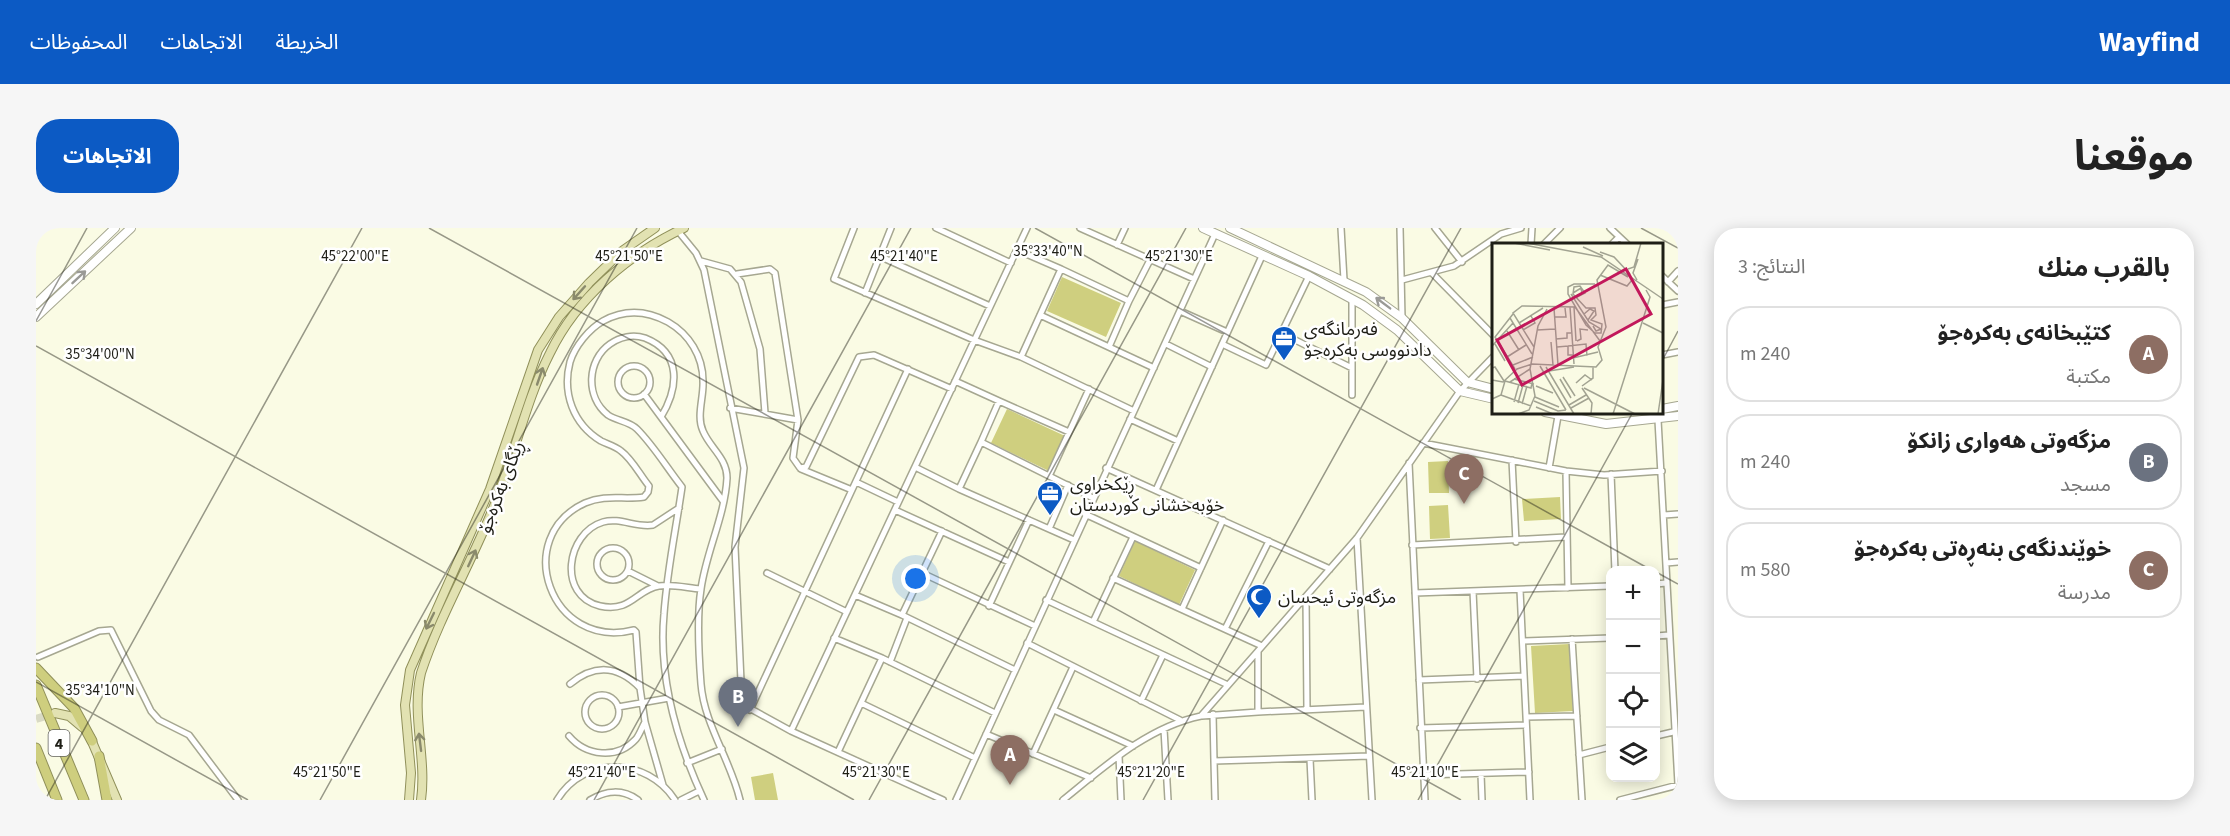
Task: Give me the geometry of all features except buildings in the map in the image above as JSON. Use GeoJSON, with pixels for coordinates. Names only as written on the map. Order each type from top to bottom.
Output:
{"type":"FeatureCollection","features":[{"type":"Feature","properties":{"kind":"highway"},"geometry":{"type":"LineString","coordinates":[[36,668],[74,708],[92,741]]}},
{"type":"Feature","properties":{"kind":"highway","name":"4"},"geometry":{"type":"LineString","coordinates":[[36,685],[84,800]]}},
{"type":"Feature","properties":{"kind":"highway","name":"4"},"geometry":{"type":"LineString","coordinates":[[36,748],[57,800]]}},
{"type":"Feature","properties":{"kind":"highway"},"geometry":{"type":"LineString","coordinates":[[99,756],[107,800]]}},
{"type":"Feature","properties":{"kind":"main road"},"geometry":{"type":"LineString","coordinates":[[36,304],[115,228]]}},
{"type":"Feature","properties":{"kind":"main road"},"geometry":{"type":"LineString","coordinates":[[36,317],[131,228]]}},
{"type":"Feature","properties":{"kind":"main road","name":"ڕێگای بەکرەجۆ"},"geometry":{"type":"LineString","coordinates":[[409,800],[411,773],[405,699],[410,670],[490,489],[538,350],[559,317],[589,283],[627,247],[655,228]]}},
{"type":"Feature","properties":{"kind":"main road"},"geometry":{"type":"LineString","coordinates":[[1203,228],[1307,275],[1352,299],[1392,326],[1460,391],[1492,399]]}},
{"type":"Feature","properties":{"kind":"main road"},"geometry":{"type":"LineString","coordinates":[[1230,228],[1344,280],[1379,299],[1402,318],[1467,382],[1492,388]]}},
{"type":"Feature","properties":{"kind":"main road","name":"ڕێگای بەکرەجۆ"},"geometry":{"type":"LineString","coordinates":[[421,800],[422,772],[417,702],[421,673],[495,505],[550,353],[564,329],[610,276],[644,248],[681,230]]}},
{"type":"Feature","properties":{"kind":"main road"},"geometry":{"type":"LineString","coordinates":[[1307,275],[1309,264]]}},
{"type":"Feature","properties":{"kind":"main road"},"geometry":{"type":"LineString","coordinates":[[1323,283],[1329,273]]}},
{"type":"Feature","properties":{"kind":"main road"},"geometry":{"type":"LineString","coordinates":[[1663,409],[1678,406]]}},
{"type":"Feature","properties":{"kind":"main road"},"geometry":{"type":"LineString","coordinates":[[1552,414],[1606,424],[1678,417]]}},
{"type":"Feature","properties":{"kind":"main road"},"geometry":{"type":"LineString","coordinates":[[55,712],[73,719],[92,741],[117,800]]}},
{"type":"Feature","properties":{"kind":"street"},"geometry":{"type":"LineString","coordinates":[[855,228],[834,279],[974,340],[1021,357],[1134,411]]}},
{"type":"Feature","properties":{"kind":"street"},"geometry":{"type":"LineString","coordinates":[[865,293],[891,228]]}},
{"type":"Feature","properties":{"kind":"street"},"geometry":{"type":"LineString","coordinates":[[936,228],[1011,263]]}},
{"type":"Feature","properties":{"kind":"street"},"geometry":{"type":"LineString","coordinates":[[791,731],[1027,228]]}},
{"type":"Feature","properties":{"kind":"street"},"geometry":{"type":"LineString","coordinates":[[1080,228],[1194,279]]}},
{"type":"Feature","properties":{"kind":"street"},"geometry":{"type":"LineString","coordinates":[[1117,245],[1125,228]]}},
{"type":"Feature","properties":{"kind":"street"},"geometry":{"type":"LineString","coordinates":[[1341,228],[1344,280]]}},
{"type":"Feature","properties":{"kind":"street"},"geometry":{"type":"LineString","coordinates":[[1400,228],[1402,318]]}},
{"type":"Feature","properties":{"kind":"street"},"geometry":{"type":"LineString","coordinates":[[1436,228],[1462,262]]}},
{"type":"Feature","properties":{"kind":"street"},"geometry":{"type":"LineString","coordinates":[[1402,280],[1432,273],[1462,262],[1499,231],[1521,228]]}},
{"type":"Feature","properties":{"kind":"street"},"geometry":{"type":"LineString","coordinates":[[1531,243],[1532,228]]}},
{"type":"Feature","properties":{"kind":"street"},"geometry":{"type":"LineString","coordinates":[[1545,243],[1560,228]]}},
{"type":"Feature","properties":{"kind":"street"},"geometry":{"type":"LineString","coordinates":[[1610,228],[1627,243]]}},
{"type":"Feature","properties":{"kind":"street"},"geometry":{"type":"LineString","coordinates":[[681,230],[701,261],[744,468],[735,556],[742,704],[791,731],[943,800]]}},
{"type":"Feature","properties":{"kind":"street"},"geometry":{"type":"LineString","coordinates":[[956,800],[1215,234]]}},
{"type":"Feature","properties":{"kind":"street"},"geometry":{"type":"LineString","coordinates":[[1613,243],[1619,237]]}},
{"type":"Feature","properties":{"kind":"street"},"geometry":{"type":"LineString","coordinates":[[1017,250],[1129,302]]}},
{"type":"Feature","properties":{"kind":"street"},"geometry":{"type":"LineString","coordinates":[[879,256],[990,306]]}},
{"type":"Feature","properties":{"kind":"street"},"geometry":{"type":"LineString","coordinates":[[1156,490],[1262,256]]}},
{"type":"Feature","properties":{"kind":"street"},"geometry":{"type":"LineString","coordinates":[[1109,346],[1150,260]]}},
{"type":"Feature","properties":{"kind":"street"},"geometry":{"type":"LineString","coordinates":[[701,261],[730,269],[737,274],[759,344],[765,413]]}},
{"type":"Feature","properties":{"kind":"street"},"geometry":{"type":"LineString","coordinates":[[737,274],[770,269],[774,271],[798,420],[794,458],[800,468],[852,490]]}},
{"type":"Feature","properties":{"kind":"street"},"geometry":{"type":"LineString","coordinates":[[1021,357],[1061,269]]}},
{"type":"Feature","properties":{"kind":"street"},"geometry":{"type":"LineString","coordinates":[[1668,282],[1678,271]]}},
{"type":"Feature","properties":{"kind":"street"},"geometry":{"type":"LineString","coordinates":[[1432,273],[1492,334]]}},
{"type":"Feature","properties":{"kind":"street"},"geometry":{"type":"LineString","coordinates":[[1222,344],[1266,365],[1307,275]]}},
{"type":"Feature","properties":{"kind":"street"},"geometry":{"type":"LineString","coordinates":[[1663,277],[1678,291]]}},
{"type":"Feature","properties":{"kind":"street"},"geometry":{"type":"LineString","coordinates":[[1352,299],[1352,395]]}},
{"type":"Feature","properties":{"kind":"street"},"geometry":{"type":"LineString","coordinates":[[1663,305],[1678,302]]}},
{"type":"Feature","properties":{"kind":"street"},"geometry":{"type":"LineString","coordinates":[[1180,311],[1227,332]]}},
{"type":"Feature","properties":{"kind":"street"},"geometry":{"type":"LineString","coordinates":[[663,785],[645,722],[636,632],[634,630],[611,634],[579,624],[558,606],[548,580],[551,540],[556,529],[571,512],[583,504],[606,496],[638,498],[644,497],[648,492],[649,486],[624,452],[584,427],[570,403],[567,377],[571,359],[578,346],[597,324],[622,312],[638,312],[667,321],[690,340],[700,360],[704,381],[702,429],[724,462],[727,477],[700,589],[701,686],[740,800]]}},
{"type":"Feature","properties":{"kind":"street"},"geometry":{"type":"LineString","coordinates":[[1040,315],[1154,368]]}},
{"type":"Feature","properties":{"kind":"street"},"geometry":{"type":"LineString","coordinates":[[1281,333],[1352,368]]}},
{"type":"Feature","properties":{"kind":"street"},"geometry":{"type":"LineString","coordinates":[[661,417],[671,401],[676,380],[672,362],[666,353],[654,344],[636,337],[621,338],[604,349],[595,362],[591,378],[598,405],[611,417],[629,424],[639,432],[682,487],[663,616],[669,698],[687,763],[704,800]]}},
{"type":"Feature","properties":{"kind":"street"},"geometry":{"type":"LineString","coordinates":[[1166,344],[1212,367]]}},
{"type":"Feature","properties":{"kind":"street"},"geometry":{"type":"LineString","coordinates":[[1663,355],[1678,352]]}},
{"type":"Feature","properties":{"kind":"street"},"geometry":{"type":"LineString","coordinates":[[800,468],[806,467],[859,357],[866,354],[874,355],[952,389]]}},
{"type":"Feature","properties":{"kind":"street"},"geometry":{"type":"LineString","coordinates":[[1201,716],[1357,538],[1460,391],[1492,358]]}},
{"type":"Feature","properties":{"kind":"street"},"geometry":{"type":"LineString","coordinates":[[638,366],[648,374],[649,386],[644,394],[629,397],[620,389],[618,377],[626,367],[638,366]]}},
{"type":"Feature","properties":{"kind":"street"},"geometry":{"type":"LineString","coordinates":[[750,710],[908,369]]}},
{"type":"Feature","properties":{"kind":"street"},"geometry":{"type":"LineString","coordinates":[[955,381],[1069,432]]}},
{"type":"Feature","properties":{"kind":"street"},"geometry":{"type":"LineString","coordinates":[[1049,476],[1089,389]]}},
{"type":"Feature","properties":{"kind":"street"},"geometry":{"type":"LineString","coordinates":[[644,394],[723,501]]}},
{"type":"Feature","properties":{"kind":"street"},"geometry":{"type":"LineString","coordinates":[[959,489],[999,401]]}},
{"type":"Feature","properties":{"kind":"street"},"geometry":{"type":"LineString","coordinates":[[730,408],[798,420]]}},
{"type":"Feature","properties":{"kind":"street"},"geometry":{"type":"LineString","coordinates":[[1549,468],[1558,416]]}},
{"type":"Feature","properties":{"kind":"street"},"geometry":{"type":"LineString","coordinates":[[1130,419],[1178,441]]}},
{"type":"Feature","properties":{"kind":"street"},"geometry":{"type":"LineString","coordinates":[[1620,800],[1678,785],[1673,732],[1658,420]]}},
{"type":"Feature","properties":{"kind":"street"},"geometry":{"type":"LineString","coordinates":[[981,442],[1093,498]]}},
{"type":"Feature","properties":{"kind":"street"},"geometry":{"type":"LineString","coordinates":[[1423,442],[1566,471],[1611,474],[1662,471]]}},
{"type":"Feature","properties":{"kind":"street"},"geometry":{"type":"LineString","coordinates":[[1512,460],[1516,542]]}},
{"type":"Feature","properties":{"kind":"street"},"geometry":{"type":"LineString","coordinates":[[1409,462],[1425,800]]}},
{"type":"Feature","properties":{"kind":"street"},"geometry":{"type":"LineString","coordinates":[[915,467],[1074,540]]}},
{"type":"Feature","properties":{"kind":"street"},"geometry":{"type":"LineString","coordinates":[[1106,468],[1329,569]]}},
{"type":"Feature","properties":{"kind":"street"},"geometry":{"type":"LineString","coordinates":[[1566,471],[1568,588]]}},
{"type":"Feature","properties":{"kind":"street"},"geometry":{"type":"LineString","coordinates":[[1611,474],[1615,566]]}},
{"type":"Feature","properties":{"kind":"street"},"geometry":{"type":"LineString","coordinates":[[856,482],[898,502]]}},
{"type":"Feature","properties":{"kind":"street"},"geometry":{"type":"LineString","coordinates":[[1049,529],[1068,485]]}},
{"type":"Feature","properties":{"kind":"street"},"geometry":{"type":"LineString","coordinates":[[658,586],[628,604],[617,607],[594,604],[583,596],[575,585],[571,570],[572,556],[581,537],[597,524],[615,520],[653,525],[679,508]]}},
{"type":"Feature","properties":{"kind":"street"},"geometry":{"type":"LineString","coordinates":[[895,510],[1009,562]]}},
{"type":"Feature","properties":{"kind":"street"},"geometry":{"type":"LineString","coordinates":[[1085,514],[1201,568]]}},
{"type":"Feature","properties":{"kind":"street"},"geometry":{"type":"LineString","coordinates":[[1664,515],[1678,514]]}},
{"type":"Feature","properties":{"kind":"street"},"geometry":{"type":"LineString","coordinates":[[989,606],[1029,520]]}},
{"type":"Feature","properties":{"kind":"street"},"geometry":{"type":"LineString","coordinates":[[1182,609],[1223,520]]}},
{"type":"Feature","properties":{"kind":"street"},"geometry":{"type":"LineString","coordinates":[[890,662],[904,617],[942,531]]}},
{"type":"Feature","properties":{"kind":"street"},"geometry":{"type":"LineString","coordinates":[[1093,622],[1133,537]]}},
{"type":"Feature","properties":{"kind":"street"},"geometry":{"type":"LineString","coordinates":[[1412,545],[1516,542],[1566,537]]}},
{"type":"Feature","properties":{"kind":"street"},"geometry":{"type":"LineString","coordinates":[[1357,538],[1372,800]]}},
{"type":"Feature","properties":{"kind":"street"},"geometry":{"type":"LineString","coordinates":[[1225,629],[1269,542]]}},
{"type":"Feature","properties":{"kind":"street"},"geometry":{"type":"LineString","coordinates":[[608,548],[621,549],[629,559],[628,571],[618,579],[606,578],[598,568],[599,556],[608,548]]}},
{"type":"Feature","properties":{"kind":"street"},"geometry":{"type":"LineString","coordinates":[[1666,563],[1678,562]]}},
{"type":"Feature","properties":{"kind":"street"},"geometry":{"type":"LineString","coordinates":[[628,571],[658,586],[700,589]]}},
{"type":"Feature","properties":{"kind":"street"},"geometry":{"type":"LineString","coordinates":[[767,573],[847,612]]}},
{"type":"Feature","properties":{"kind":"street"},"geometry":{"type":"LineString","coordinates":[[922,573],[1035,626]]}},
{"type":"Feature","properties":{"kind":"street"},"geometry":{"type":"LineString","coordinates":[[1113,578],[1225,629],[1260,649]]}},
{"type":"Feature","properties":{"kind":"street"},"geometry":{"type":"LineString","coordinates":[[1660,584],[1666,583]]}},
{"type":"Feature","properties":{"kind":"street"},"geometry":{"type":"LineString","coordinates":[[1415,593],[1606,586]]}},
{"type":"Feature","properties":{"kind":"street"},"geometry":{"type":"LineString","coordinates":[[1520,590],[1530,800]]}},
{"type":"Feature","properties":{"kind":"street"},"geometry":{"type":"LineString","coordinates":[[1473,591],[1477,679]]}},
{"type":"Feature","properties":{"kind":"street"},"geometry":{"type":"LineString","coordinates":[[855,595],[1015,670]]}},
{"type":"Feature","properties":{"kind":"street"},"geometry":{"type":"LineString","coordinates":[[1306,598],[1307,710]]}},
{"type":"Feature","properties":{"kind":"street"},"geometry":{"type":"LineString","coordinates":[[1046,600],[1228,685]]}},
{"type":"Feature","properties":{"kind":"street"},"geometry":{"type":"LineString","coordinates":[[38,657],[99,631],[111,630],[151,711],[159,720],[189,735],[238,800]]}},
{"type":"Feature","properties":{"kind":"street"},"geometry":{"type":"LineString","coordinates":[[1660,636],[1669,635]]}},
{"type":"Feature","properties":{"kind":"street"},"geometry":{"type":"LineString","coordinates":[[834,638],[882,658],[995,713]]}},
{"type":"Feature","properties":{"kind":"street"},"geometry":{"type":"LineString","coordinates":[[1523,641],[1606,638]]}},
{"type":"Feature","properties":{"kind":"street"},"geometry":{"type":"LineString","coordinates":[[1572,639],[1582,800]]}},
{"type":"Feature","properties":{"kind":"street"},"geometry":{"type":"LineString","coordinates":[[1027,643],[1180,720]]}},
{"type":"Feature","properties":{"kind":"street"},"geometry":{"type":"LineString","coordinates":[[1258,712],[1260,649]]}},
{"type":"Feature","properties":{"kind":"street"},"geometry":{"type":"LineString","coordinates":[[1141,701],[1163,655]]}},
{"type":"Feature","properties":{"kind":"street"},"geometry":{"type":"LineString","coordinates":[[838,752],[882,658]]}},
{"type":"Feature","properties":{"kind":"street"},"geometry":{"type":"LineString","coordinates":[[1670,660],[1678,660]]}},
{"type":"Feature","properties":{"kind":"street"},"geometry":{"type":"LineString","coordinates":[[1033,754],[1073,666]]}},
{"type":"Feature","properties":{"kind":"street"},"geometry":{"type":"LineString","coordinates":[[570,684],[582,674],[598,669],[615,670],[630,678],[640,688]]}},
{"type":"Feature","properties":{"kind":"street"},"geometry":{"type":"LineString","coordinates":[[1419,680],[1524,676]]}},
{"type":"Feature","properties":{"kind":"street"},"geometry":{"type":"LineString","coordinates":[[599,695],[612,698],[618,707],[616,722],[604,728],[592,726],[585,714],[588,702],[599,695]]}},
{"type":"Feature","properties":{"kind":"street"},"geometry":{"type":"LineString","coordinates":[[618,707],[669,698]]}},
{"type":"Feature","properties":{"kind":"street"},"geometry":{"type":"LineString","coordinates":[[861,702],[975,758]]}},
{"type":"Feature","properties":{"kind":"street"},"geometry":{"type":"LineString","coordinates":[[1064,800],[1133,746],[1180,720],[1214,714],[1366,707]]}},
{"type":"Feature","properties":{"kind":"street"},"geometry":{"type":"LineString","coordinates":[[1054,710],[1133,746]]}},
{"type":"Feature","properties":{"kind":"street"},"geometry":{"type":"LineString","coordinates":[[1214,714],[1215,800]]}},
{"type":"Feature","properties":{"kind":"street"},"geometry":{"type":"LineString","coordinates":[[1526,717],[1577,716]]}},
{"type":"Feature","properties":{"kind":"street"},"geometry":{"type":"LineString","coordinates":[[569,736],[576,745],[591,752],[608,754],[624,749],[645,722]]}},
{"type":"Feature","properties":{"kind":"street"},"geometry":{"type":"LineString","coordinates":[[1420,728],[1526,725]]}},
{"type":"Feature","properties":{"kind":"street"},"geometry":{"type":"LineString","coordinates":[[1164,729],[1168,800]]}},
{"type":"Feature","properties":{"kind":"street"},"geometry":{"type":"LineString","coordinates":[[1660,735],[1673,732]]}},
{"type":"Feature","properties":{"kind":"street"},"geometry":{"type":"LineString","coordinates":[[986,734],[1091,778]]}},
{"type":"Feature","properties":{"kind":"street"},"geometry":{"type":"LineString","coordinates":[[1579,755],[1606,748]]}},
{"type":"Feature","properties":{"kind":"street"},"geometry":{"type":"LineString","coordinates":[[687,763],[722,749]]}},
{"type":"Feature","properties":{"kind":"street"},"geometry":{"type":"LineString","coordinates":[[1119,756],[1121,800]]}},
{"type":"Feature","properties":{"kind":"street"},"geometry":{"type":"LineString","coordinates":[[1214,761],[1369,756]]}},
{"type":"Feature","properties":{"kind":"street"},"geometry":{"type":"LineString","coordinates":[[1310,759],[1312,800]]}},
{"type":"Feature","properties":{"kind":"street"},"geometry":{"type":"LineString","coordinates":[[556,800],[576,778],[591,770],[608,766],[633,768],[649,775],[663,785],[675,800]]}},
{"type":"Feature","properties":{"kind":"street"},"geometry":{"type":"LineString","coordinates":[[1423,775],[1529,772]]}},
{"type":"Feature","properties":{"kind":"street"},"geometry":{"type":"LineString","coordinates":[[1481,774],[1482,800]]}},
{"type":"Feature","properties":{"kind":"street"},"geometry":{"type":"LineString","coordinates":[[681,800],[699,791]]}},
{"type":"Feature","properties":{"kind":"street"},"geometry":{"type":"LineString","coordinates":[[590,800],[601,794],[617,792],[638,800]]}},
{"type":"Feature","properties":{"kind":"shaded area"},"geometry":{"type":"Polygon","coordinates":[[[1062,277],[1121,303],[1106,337],[1047,311],[1062,277]]]}},
{"type":"Feature","properties":{"kind":"shaded area"},"geometry":{"type":"Polygon","coordinates":[[[1007,409],[1065,436],[1049,471],[991,443],[1007,409]]]}},
{"type":"Feature","properties":{"kind":"shaded area"},"geometry":{"type":"Polygon","coordinates":[[[1448,461],[1449,493],[1429,493],[1428,462],[1448,461]]]}},
{"type":"Feature","properties":{"kind":"shaded area"},"geometry":{"type":"Polygon","coordinates":[[[1560,497],[1561,519],[1524,521],[1522,499],[1560,497]]]}},
{"type":"Feature","properties":{"kind":"shaded area"},"geometry":{"type":"Polygon","coordinates":[[[1448,505],[1450,538],[1430,539],[1429,506],[1448,505]]]}},
{"type":"Feature","properties":{"kind":"shaded area"},"geometry":{"type":"Polygon","coordinates":[[[1135,541],[1195,570],[1179,605],[1119,576],[1135,541]]]}},
{"type":"Feature","properties":{"kind":"shaded area"},"geometry":{"type":"Polygon","coordinates":[[[1569,644],[1573,711],[1535,713],[1531,646],[1569,644]]]}},
{"type":"Feature","properties":{"kind":"shaded area"},"geometry":{"type":"Polygon","coordinates":[[[773,773],[778,800],[755,800],[751,777],[773,773]]]}},
{"type":"Feature","properties":{"kind":"tunnel"},"geometry":{"type":"LineString","coordinates":[[36,719],[55,713]]}},
{"type":"Feature","properties":{"kind":"place","name":"فەرمانگەی دادنووسی بەکرەجۆ"},"geometry":{"type":"Point","coordinates":[1284,362]}},
{"type":"Feature","properties":{"kind":"place","name":"خوێندنگەی بنەڕەتی بەکرەجۆ"},"geometry":{"type":"Point","coordinates":[1464,504]}},
{"type":"Feature","properties":{"kind":"place","name":"ڕێکخراوی خۆبەخشانی کوردستان"},"geometry":{"type":"Point","coordinates":[1050,517]}},
{"type":"Feature","properties":{"kind":"place","name":"مزگەوتی ئیحسان"},"geometry":{"type":"Point","coordinates":[1259,620]}},
{"type":"Feature","properties":{"kind":"place","name":"مزگەوتی هەواری زانکۆ"},"geometry":{"type":"Point","coordinates":[738,727]}},
{"type":"Feature","properties":{"kind":"place","name":"کتێبخانەی بەکرەجۆ"},"geometry":{"type":"Point","coordinates":[1010,785]}}]}
